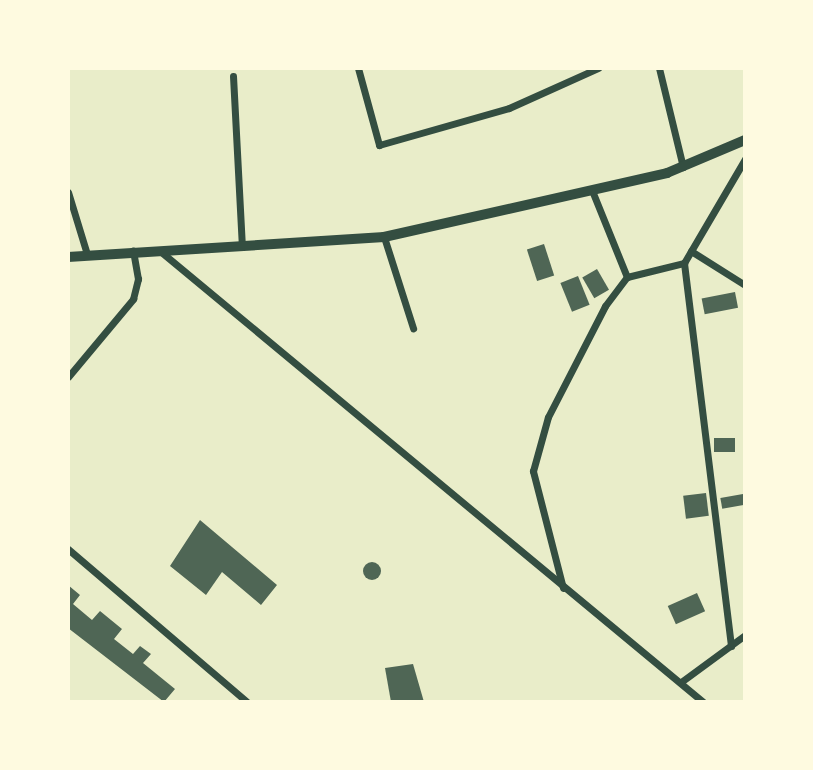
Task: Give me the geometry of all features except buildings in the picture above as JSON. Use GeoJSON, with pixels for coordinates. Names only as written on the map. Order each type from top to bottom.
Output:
{"type":"FeatureCollection","features":[{"type":"Feature","properties":{"kind":"street"},"geometry":{"type":"LineString","coordinates":[[358,68],[376,143],[383,145],[509,108],[598,68]]}},
{"type":"Feature","properties":{"kind":"street"},"geometry":{"type":"LineString","coordinates":[[659,68],[682,167]]}},
{"type":"Feature","properties":{"kind":"street"},"geometry":{"type":"LineString","coordinates":[[233,76],[242,245]]}},
{"type":"Feature","properties":{"kind":"street"},"geometry":{"type":"LineString","coordinates":[[68,257],[156,247],[384,237],[593,193],[682,167],[745,140]]}},
{"type":"Feature","properties":{"kind":"street"},"geometry":{"type":"LineString","coordinates":[[731,646],[684,263],[745,159]]}},
{"type":"Feature","properties":{"kind":"street"},"geometry":{"type":"LineString","coordinates":[[68,192],[87,254]]}},
{"type":"Feature","properties":{"kind":"street"},"geometry":{"type":"LineString","coordinates":[[593,193],[627,277]]}},
{"type":"Feature","properties":{"kind":"street"},"geometry":{"type":"LineString","coordinates":[[384,237],[413,328]]}},
{"type":"Feature","properties":{"kind":"street"},"geometry":{"type":"LineString","coordinates":[[156,247],[703,702]]}},
{"type":"Feature","properties":{"kind":"street"},"geometry":{"type":"LineString","coordinates":[[68,377],[133,299],[138,279],[133,250]]}},
{"type":"Feature","properties":{"kind":"street"},"geometry":{"type":"LineString","coordinates":[[691,251],[745,285]]}},
{"type":"Feature","properties":{"kind":"street"},"geometry":{"type":"LineString","coordinates":[[563,588],[533,471],[555,398],[627,277],[684,263]]}},
{"type":"Feature","properties":{"kind":"street"},"geometry":{"type":"LineString","coordinates":[[68,549],[247,702]]}},
{"type":"Feature","properties":{"kind":"street"},"geometry":{"type":"LineString","coordinates":[[681,682],[745,635]]}}]}
